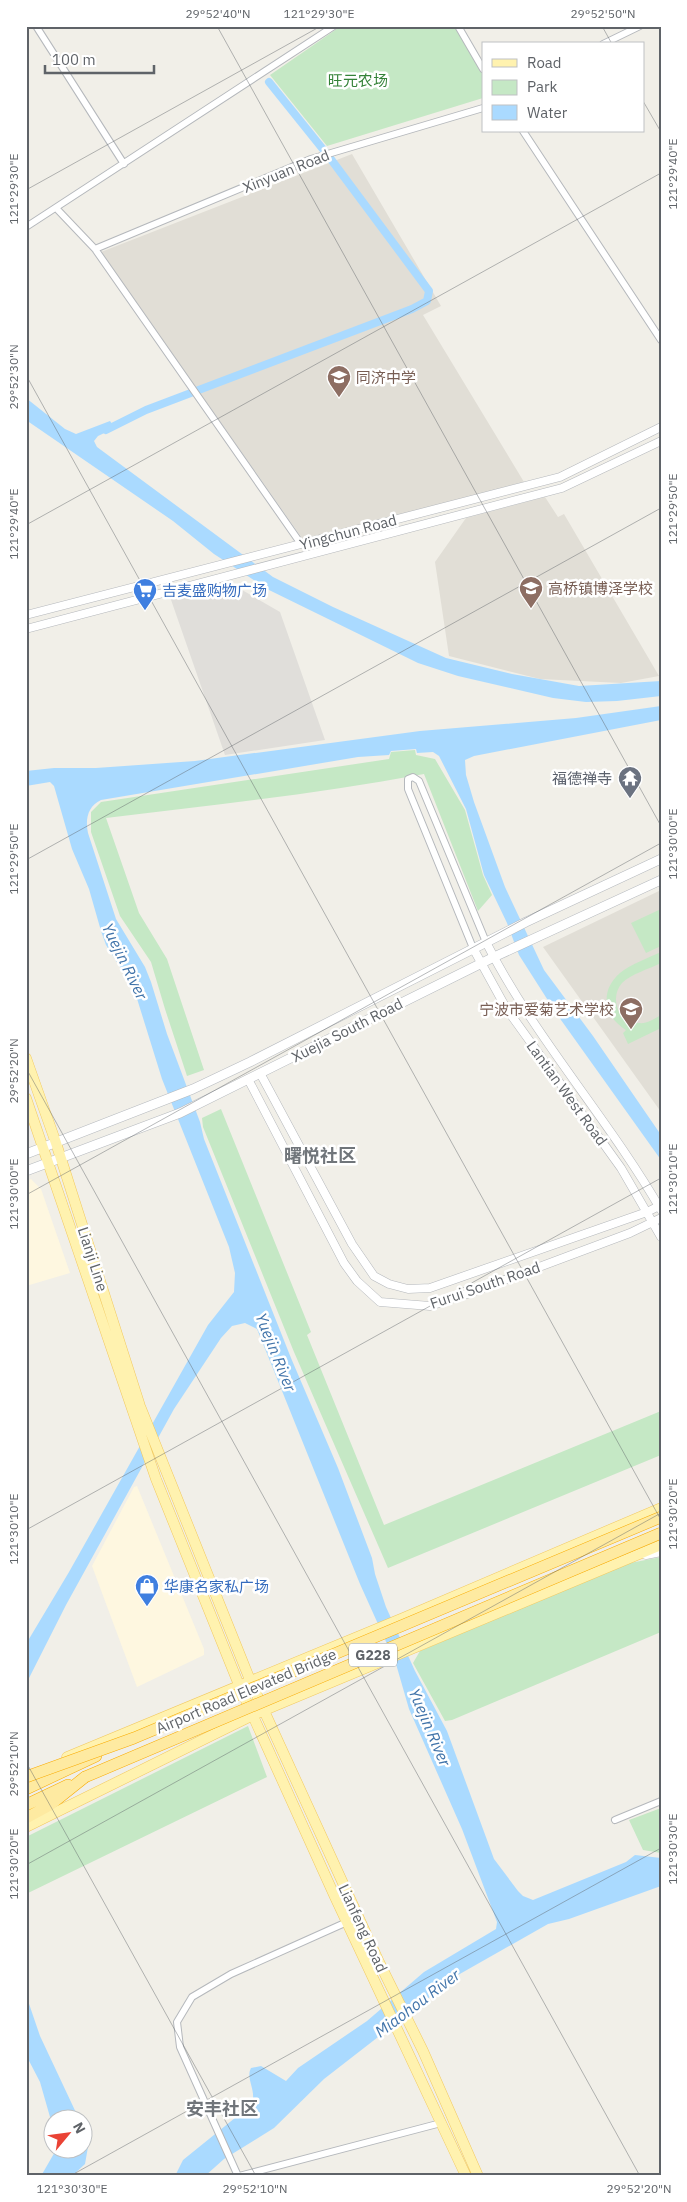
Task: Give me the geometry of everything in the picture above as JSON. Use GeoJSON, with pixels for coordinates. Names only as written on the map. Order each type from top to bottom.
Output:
{"type":"FeatureCollection","features":[{"type":"Feature","properties":{"kind":"highway","name":"Airport Road Elevated Bridge"},"geometry":{"type":"LineString","coordinates":[[26,1789],[134,1738],[661,1517]]}},
{"type":"Feature","properties":{"kind":"highway","name":"Airport Road Elevated Bridge"},"geometry":{"type":"LineString","coordinates":[[26,1805],[85,1777],[661,1533]]}},
{"type":"Feature","properties":{"kind":"highway"},"geometry":{"type":"LineString","coordinates":[[26,1778],[134,1738]]}},
{"type":"Feature","properties":{"kind":"highway"},"geometry":{"type":"LineString","coordinates":[[26,1818],[50,1805],[85,1777]]}},
{"type":"Feature","properties":{"kind":"main road","name":"Xuejia South Road"},"geometry":{"type":"LineString","coordinates":[[56,1143],[193,1089],[250,1062],[473,948],[661,859]]}},
{"type":"Feature","properties":{"kind":"main road","name":"Xuejia South Road"},"geometry":{"type":"LineString","coordinates":[[61,1158],[200,1104],[494,957],[661,880]]}},
{"type":"Feature","properties":{"kind":"main road","name":"Lianji Line"},"geometry":{"type":"LineString","coordinates":[[26,1058],[61,1158],[147,1424],[250,1680]]}},
{"type":"Feature","properties":{"kind":"main road","name":"Lianji Line"},"geometry":{"type":"LineString","coordinates":[[26,1098],[156,1479],[239,1685]]}},
{"type":"Feature","properties":{"kind":"main road"},"geometry":{"type":"LineString","coordinates":[[26,1154],[56,1143]]}},
{"type":"Feature","properties":{"kind":"main road"},"geometry":{"type":"LineString","coordinates":[[26,1171],[61,1158]]}},
{"type":"Feature","properties":{"kind":"main road"},"geometry":{"type":"LineString","coordinates":[[26,1778],[57,1761],[379,1626],[403,1618],[661,1508]]}},
{"type":"Feature","properties":{"kind":"main road"},"geometry":{"type":"LineString","coordinates":[[26,1827],[252,1715],[661,1545]]}},
{"type":"Feature","properties":{"kind":"main road","name":"Lianfeng Road"},"geometry":{"type":"LineString","coordinates":[[250,1680],[379,1962],[423,2051],[478,2176]]}},
{"type":"Feature","properties":{"kind":"main road","name":"Lianfeng Road"},"geometry":{"type":"LineString","coordinates":[[239,1685],[466,2176]]}},
{"type":"Feature","properties":{"kind":"street"},"geometry":{"type":"LineString","coordinates":[[36,26],[124,164]]}},
{"type":"Feature","properties":{"kind":"street"},"geometry":{"type":"LineString","coordinates":[[26,227],[334,26]]}},
{"type":"Feature","properties":{"kind":"street"},"geometry":{"type":"LineString","coordinates":[[458,26],[482,67]]}},
{"type":"Feature","properties":{"kind":"street"},"geometry":{"type":"LineString","coordinates":[[607,42],[640,26]]}},
{"type":"Feature","properties":{"kind":"street","name":"Xinyuan Road"},"geometry":{"type":"LineString","coordinates":[[95,249],[311,159],[482,108]]}},
{"type":"Feature","properties":{"kind":"street"},"geometry":{"type":"LineString","coordinates":[[524,132],[661,340]]}},
{"type":"Feature","properties":{"kind":"street"},"geometry":{"type":"LineString","coordinates":[[56,208],[95,249],[197,392],[301,544]]}},
{"type":"Feature","properties":{"kind":"street","name":"Yingchun Road"},"geometry":{"type":"LineString","coordinates":[[26,615],[560,477],[661,427]]}},
{"type":"Feature","properties":{"kind":"street","name":"Yingchun Road"},"geometry":{"type":"LineString","coordinates":[[26,629],[562,488],[661,441]]}},
{"type":"Feature","properties":{"kind":"street"},"geometry":{"type":"LineString","coordinates":[[473,948],[408,789],[408,779],[413,777],[419,781],[486,942]]}},
{"type":"Feature","properties":{"kind":"street","name":"Lantian West Road"},"geometry":{"type":"LineString","coordinates":[[486,942],[533,1021],[623,1150],[660,1207]]}},
{"type":"Feature","properties":{"kind":"street","name":"Lantian West Road"},"geometry":{"type":"LineString","coordinates":[[473,948],[480,964],[506,1008],[621,1168],[661,1237]]}},
{"type":"Feature","properties":{"kind":"street","name":"Furui South Road"},"geometry":{"type":"LineString","coordinates":[[260,1073],[352,1244],[374,1276],[389,1284],[408,1289],[430,1288],[660,1207]]}},
{"type":"Feature","properties":{"kind":"street","name":"Furui South Road"},"geometry":{"type":"LineString","coordinates":[[248,1079],[344,1263],[357,1281],[380,1302],[407,1306],[430,1306],[548,1264],[661,1218]]}},
{"type":"Feature","properties":{"kind":"street"},"geometry":{"type":"LineString","coordinates":[[629,1558],[661,1552]]}},
{"type":"Feature","properties":{"kind":"street"},"geometry":{"type":"LineString","coordinates":[[615,1820],[661,1801]]}},
{"type":"Feature","properties":{"kind":"street"},"geometry":{"type":"LineString","coordinates":[[347,1922],[231,1974],[192,1996],[177,2022],[180,2047],[238,2176],[441,2123]]}},
{"type":"Feature","properties":{"kind":"shaded area","name":"同济中学"},"geometry":{"type":"Polygon","coordinates":[[[352,154],[441,306],[423,315],[524,482],[304,541],[101,252],[352,154]]]}},
{"type":"Feature","properties":{"kind":"shaded area","name":"高桥镇博泽学校"},"geometry":{"type":"Polygon","coordinates":[[[545,497],[558,517],[564,514],[659,676],[621,683],[540,679],[449,656],[435,562],[466,518],[545,497]]]}},
{"type":"Feature","properties":{"kind":"shaded area"},"geometry":{"type":"Polygon","coordinates":[[[223,579],[280,612],[325,740],[225,755],[169,594],[223,579]]]}},
{"type":"Feature","properties":{"kind":"shaded area","name":"宁波市爱菊艺术学校"},"geometry":{"type":"Polygon","coordinates":[[[661,890],[661,1112],[543,947],[661,890]]]}},
{"type":"Feature","properties":{"kind":"shaded area"},"geometry":{"type":"Polygon","coordinates":[[[31,1179],[41,1189],[70,1273],[26,1286],[26,1181],[31,1179]]]}},
{"type":"Feature","properties":{"kind":"shaded area","name":"华康名家私广场"},"geometry":{"type":"Polygon","coordinates":[[[137,1486],[204,1649],[204,1655],[137,1687],[92,1566],[134,1487],[137,1486]]]}},
{"type":"Feature","properties":{"kind":"green space","name":"旺元农场"},"geometry":{"type":"Polygon","coordinates":[[[341,26],[455,26],[482,72],[482,98],[327,146],[270,75],[341,26]]]}},
{"type":"Feature","properties":{"kind":"green space"},"geometry":{"type":"Polygon","coordinates":[[[415,750],[416,755],[435,759],[465,810],[483,875],[492,895],[478,911],[424,774],[226,804],[106,818],[139,913],[167,959],[204,1070],[187,1076],[151,962],[120,916],[91,832],[91,812],[101,802],[389,759],[391,752],[415,750]]]}},
{"type":"Feature","properties":{"kind":"green space"},"geometry":{"type":"Polygon","coordinates":[[[661,909],[661,946],[646,953],[631,923],[661,909]]]}},
{"type":"Feature","properties":{"kind":"green space"},"geometry":{"type":"Polygon","coordinates":[[[661,952],[661,963],[630,977],[618,989],[616,1002],[618,1009],[626,1019],[632,1022],[645,1023],[661,1015],[661,1028],[628,1044],[623,1033],[626,1030],[619,1025],[609,1011],[607,996],[609,988],[613,980],[624,970],[661,952]]]}},
{"type":"Feature","properties":{"kind":"green space"},"geometry":{"type":"Polygon","coordinates":[[[221,1109],[311,1332],[307,1335],[384,1525],[661,1411],[661,1455],[388,1568],[294,1352],[203,1127],[202,1118],[221,1109]]]}},
{"type":"Feature","properties":{"kind":"green space"},"geometry":{"type":"Polygon","coordinates":[[[661,1557],[661,1632],[452,1720],[445,1721],[413,1663],[420,1651],[625,1564],[661,1557]]]}},
{"type":"Feature","properties":{"kind":"green space"},"geometry":{"type":"Polygon","coordinates":[[[248,1726],[267,1777],[26,1894],[26,1837],[248,1726]]]}},
{"type":"Feature","properties":{"kind":"green space"},"geometry":{"type":"Polygon","coordinates":[[[661,1808],[661,1853],[643,1850],[629,1820],[661,1808]]]}},
{"type":"Feature","properties":{"kind":"water"},"geometry":{"type":"Polygon","coordinates":[[[26,398],[65,429],[76,434],[110,421],[115,428],[98,436],[94,441],[97,447],[273,577],[333,607],[446,658],[512,674],[579,686],[661,681],[661,696],[586,702],[553,698],[458,676],[418,663],[269,590],[214,554],[173,521],[26,420],[26,398]]]}},
{"type":"Feature","properties":{"kind":"water"},"geometry":{"type":"Polygon","coordinates":[[[661,706],[661,720],[474,756],[465,760],[466,775],[474,802],[505,887],[544,970],[593,1036],[661,1135],[661,1160],[556,1013],[519,955],[507,923],[484,875],[466,809],[439,756],[433,752],[417,753],[416,749],[391,751],[389,755],[358,757],[101,800],[90,809],[88,814],[88,833],[116,919],[145,967],[167,1034],[200,1122],[204,1139],[291,1358],[338,1468],[372,1558],[375,1574],[386,1607],[415,1671],[447,1731],[494,1859],[518,1891],[523,1896],[533,1900],[626,1862],[635,1855],[661,1858],[661,1886],[569,1919],[548,1924],[458,1975],[324,2079],[274,2128],[224,2159],[205,2176],[175,2176],[183,2160],[251,2105],[253,2095],[249,2077],[251,2068],[261,2066],[286,2081],[298,2068],[367,2021],[424,1972],[496,1929],[497,1922],[462,1829],[409,1709],[396,1664],[360,1584],[257,1329],[245,1323],[232,1326],[221,1338],[174,1409],[66,1605],[26,1684],[26,1644],[69,1572],[208,1325],[234,1292],[235,1273],[229,1247],[162,1079],[134,989],[106,945],[89,889],[72,849],[54,786],[50,782],[26,786],[26,771],[195,761],[420,731],[576,718],[661,706]]]}},
{"type":"Feature","properties":{"kind":"water"},"geometry":{"type":"Polygon","coordinates":[[[26,1995],[40,2036],[75,2110],[48,2110],[40,2082],[26,2055],[26,1995]]]}},
{"type":"Feature","properties":{"kind":"water"},"geometry":{"type":"Polygon","coordinates":[[[50,2160],[86,2160],[85,2164],[72,2176],[41,2176],[50,2160]]]}},
{"type":"Feature","properties":{"kind":"waterway"},"geometry":{"type":"LineString","coordinates":[[106,430],[146,410],[412,309],[427,301],[429,291],[330,158],[269,82]]}},
{"type":"Feature","properties":{"kind":"place","name":"同济中学"},"geometry":{"type":"Point","coordinates":[339,398]}},
{"type":"Feature","properties":{"kind":"place","name":"高桥镇博泽学校"},"geometry":{"type":"Point","coordinates":[531,609]}},
{"type":"Feature","properties":{"kind":"place","name":"吉麦盛购物广场"},"geometry":{"type":"Point","coordinates":[145,611]}},
{"type":"Feature","properties":{"kind":"place","name":"福德禅寺"},"geometry":{"type":"Point","coordinates":[630,799]}},
{"type":"Feature","properties":{"kind":"place","name":"宁波市爱菊艺术学校"},"geometry":{"type":"Point","coordinates":[631,1030]}},
{"type":"Feature","properties":{"kind":"place","name":"华康名家私广场"},"geometry":{"type":"Point","coordinates":[147,1607]}},
{"type":"Feature","properties":{"kind":"district","name":"曙悦社区"},"geometry":{"type":"Point","coordinates":[320,1155]}},
{"type":"Feature","properties":{"kind":"district","name":"安丰社区"},"geometry":{"type":"Point","coordinates":[222,2108]}},
{"type":"Feature","properties":{"kind":"water label","name":"Yuejin River"},"geometry":{"type":"Point","coordinates":[125,961]}},
{"type":"Feature","properties":{"kind":"water label","name":"Yuejin River"},"geometry":{"type":"Point","coordinates":[276,1352]}},
{"type":"Feature","properties":{"kind":"water label","name":"Yuejin River"},"geometry":{"type":"Point","coordinates":[430,1727]}},
{"type":"Feature","properties":{"kind":"water label","name":"Miaohou River"},"geometry":{"type":"Point","coordinates":[417,2003]}}]}
